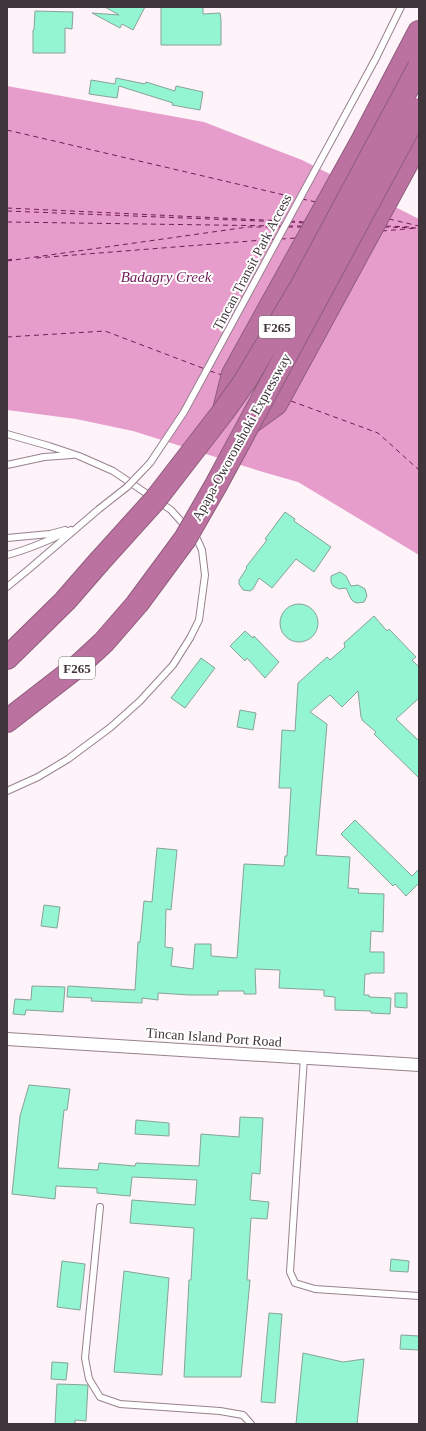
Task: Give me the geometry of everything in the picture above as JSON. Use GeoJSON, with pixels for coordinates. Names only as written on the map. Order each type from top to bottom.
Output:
{"type":"FeatureCollection","features":[{"type":"Feature","properties":{"kind":"highway"},"geometry":{"type":"LineString","coordinates":[[223,412],[233,374],[362,141],[419,32]]}},
{"type":"Feature","properties":{"kind":"highway","name":"Apapa-Oworonshoki Expressway"},"geometry":{"type":"LineString","coordinates":[[7,658],[65,601],[155,500],[245,381],[301,287],[419,67]]}},
{"type":"Feature","properties":{"kind":"highway","name":"Apapa-Oworonshoki Expressway"},"geometry":{"type":"LineString","coordinates":[[7,721],[78,666],[104,642],[137,604],[185,539],[251,422],[419,109]]}},
{"type":"Feature","properties":{"kind":"highway"},"geometry":{"type":"LineString","coordinates":[[251,422],[276,404],[419,141]]}},
{"type":"Feature","properties":{"kind":"street","name":"Tincan Island Port Road"},"geometry":{"type":"LineString","coordinates":[[7,1039],[419,1064]]}},
{"type":"Feature","properties":{"kind":"lane","name":"Tincan Transit Park Access"},"geometry":{"type":"LineString","coordinates":[[80,525],[128,486],[150,463],[184,412],[376,58],[401,7]]}},
{"type":"Feature","properties":{"kind":"lane"},"geometry":{"type":"LineString","coordinates":[[7,434],[79,456],[113,471],[171,510],[197,538],[202,550],[205,575],[199,620],[174,665],[140,701],[111,727],[38,778],[7,791]]}},
{"type":"Feature","properties":{"kind":"lane"},"geometry":{"type":"LineString","coordinates":[[7,465],[44,457],[67,455],[79,456]]}},
{"type":"Feature","properties":{"kind":"lane"},"geometry":{"type":"LineString","coordinates":[[7,538],[50,534],[80,525]]}},
{"type":"Feature","properties":{"kind":"lane"},"geometry":{"type":"LineString","coordinates":[[7,555],[50,541],[80,525]]}},
{"type":"Feature","properties":{"kind":"lane"},"geometry":{"type":"LineString","coordinates":[[7,587],[80,525]]}},
{"type":"Feature","properties":{"kind":"lane"},"geometry":{"type":"LineString","coordinates":[[304,1057],[290,1272],[295,1283],[315,1289],[419,1296]]}},
{"type":"Feature","properties":{"kind":"lane"},"geometry":{"type":"LineString","coordinates":[[100,1207],[85,1358],[89,1378],[100,1397],[120,1404],[220,1411],[243,1415],[252,1424]]}},
{"type":"Feature","properties":{"kind":"water","name":"Badagry Creek"},"geometry":{"type":"Polygon","coordinates":[[[7,86],[204,122],[302,160],[419,219],[419,555],[298,482],[133,431],[76,419],[7,410],[7,86]]]}},
{"type":"Feature","properties":{"kind":"building"},"geometry":{"type":"Polygon","coordinates":[[[105,7],[145,7],[133,30],[122,24],[120,28],[92,13],[119,15],[105,7]]]}},
{"type":"Feature","properties":{"kind":"building"},"geometry":{"type":"Polygon","coordinates":[[[161,7],[203,7],[203,14],[220,13],[221,45],[161,45],[161,7]]]}},
{"type":"Feature","properties":{"kind":"building"},"geometry":{"type":"Polygon","coordinates":[[[35,11],[73,12],[72,29],[65,28],[65,53],[33,53],[35,11]]]}},
{"type":"Feature","properties":{"kind":"building"},"geometry":{"type":"Polygon","coordinates":[[[116,78],[145,84],[146,82],[175,91],[176,86],[203,92],[200,110],[172,105],[173,103],[119,86],[117,98],[89,94],[91,80],[115,84],[116,78]]]}},
{"type":"Feature","properties":{"kind":"building"},"geometry":{"type":"Polygon","coordinates":[[[285,512],[295,519],[294,521],[331,547],[314,572],[296,559],[272,588],[259,578],[253,589],[250,591],[243,590],[239,584],[239,580],[247,568],[246,567],[267,540],[265,539],[285,512]]]}},
{"type":"Feature","properties":{"kind":"building"},"geometry":{"type":"Polygon","coordinates":[[[340,572],[346,576],[351,586],[358,585],[365,589],[367,596],[364,602],[354,602],[346,588],[339,589],[333,586],[331,576],[340,572]]]}},
{"type":"Feature","properties":{"kind":"building"},"geometry":{"type":"Polygon","coordinates":[[[299,604],[309,607],[315,613],[318,623],[315,633],[309,639],[299,642],[289,639],[283,633],[280,623],[283,613],[289,607],[299,604]]]}},
{"type":"Feature","properties":{"kind":"building"},"geometry":{"type":"Polygon","coordinates":[[[374,616],[387,631],[389,629],[416,657],[412,660],[419,667],[419,698],[396,719],[419,741],[419,778],[374,734],[376,732],[363,721],[361,717],[358,691],[342,707],[330,695],[310,712],[327,724],[316,855],[350,857],[348,888],[359,889],[358,893],[384,894],[383,932],[371,931],[370,952],[384,952],[384,973],[365,974],[364,995],[369,995],[369,997],[391,998],[390,1014],[371,1013],[371,1011],[335,1010],[335,997],[324,996],[324,990],[279,988],[280,970],[255,969],[256,994],[244,994],[244,991],[218,991],[218,995],[158,993],[158,1000],[142,998],[142,1003],[91,1001],[92,998],[67,997],[68,986],[135,990],[138,942],[140,942],[144,901],[152,902],[157,848],[177,850],[171,910],[166,909],[165,947],[173,948],[171,966],[193,969],[195,944],[211,944],[211,956],[237,958],[244,864],[284,866],[285,856],[287,856],[291,788],[279,788],[282,730],[295,731],[298,683],[327,657],[330,660],[345,647],[344,643],[374,616]]]}},
{"type":"Feature","properties":{"kind":"building"},"geometry":{"type":"Polygon","coordinates":[[[245,631],[253,638],[254,636],[279,662],[265,678],[247,658],[245,661],[230,646],[245,631]]]}},
{"type":"Feature","properties":{"kind":"building"},"geometry":{"type":"Polygon","coordinates":[[[201,658],[215,668],[185,708],[171,698],[201,658]]]}},
{"type":"Feature","properties":{"kind":"building"},"geometry":{"type":"Polygon","coordinates":[[[240,710],[256,713],[253,730],[237,727],[240,710]]]}},
{"type":"Feature","properties":{"kind":"building"},"geometry":{"type":"Polygon","coordinates":[[[355,820],[412,876],[419,869],[419,883],[406,896],[395,884],[393,886],[341,834],[355,820]]]}},
{"type":"Feature","properties":{"kind":"building"},"geometry":{"type":"Polygon","coordinates":[[[44,905],[60,907],[57,928],[41,926],[44,905]]]}},
{"type":"Feature","properties":{"kind":"building"},"geometry":{"type":"Polygon","coordinates":[[[32,986],[65,987],[63,1012],[26,1010],[25,1015],[13,1014],[15,999],[31,1000],[32,986]]]}},
{"type":"Feature","properties":{"kind":"building"},"geometry":{"type":"Polygon","coordinates":[[[395,993],[407,993],[407,1008],[395,1007],[395,993]]]}},
{"type":"Feature","properties":{"kind":"building"},"geometry":{"type":"Polygon","coordinates":[[[29,1085],[70,1089],[67,1110],[64,1110],[58,1168],[98,1170],[99,1163],[135,1166],[136,1163],[199,1166],[201,1134],[239,1137],[240,1117],[263,1118],[260,1174],[252,1173],[250,1200],[269,1202],[267,1219],[251,1218],[247,1280],[250,1280],[241,1377],[184,1377],[189,1280],[191,1280],[194,1228],[130,1223],[132,1200],[195,1205],[197,1180],[132,1177],[130,1196],[97,1193],[97,1188],[56,1186],[55,1199],[12,1194],[20,1116],[29,1085]]]}},
{"type":"Feature","properties":{"kind":"building"},"geometry":{"type":"Polygon","coordinates":[[[136,1120],[169,1123],[169,1136],[135,1134],[136,1120]]]}},
{"type":"Feature","properties":{"kind":"building"},"geometry":{"type":"Polygon","coordinates":[[[391,1259],[409,1261],[408,1272],[390,1271],[391,1259]]]}},
{"type":"Feature","properties":{"kind":"building"},"geometry":{"type":"Polygon","coordinates":[[[62,1261],[85,1264],[80,1310],[57,1307],[62,1261]]]}},
{"type":"Feature","properties":{"kind":"building"},"geometry":{"type":"Polygon","coordinates":[[[124,1271],[169,1278],[162,1375],[114,1372],[124,1271]]]}},
{"type":"Feature","properties":{"kind":"building"},"geometry":{"type":"Polygon","coordinates":[[[269,1313],[282,1314],[275,1403],[261,1402],[269,1313]]]}},
{"type":"Feature","properties":{"kind":"building"},"geometry":{"type":"Polygon","coordinates":[[[401,1335],[419,1336],[419,1350],[400,1349],[401,1335]]]}},
{"type":"Feature","properties":{"kind":"building"},"geometry":{"type":"Polygon","coordinates":[[[303,1353],[343,1362],[364,1359],[357,1424],[296,1424],[303,1353]]]}},
{"type":"Feature","properties":{"kind":"building"},"geometry":{"type":"Polygon","coordinates":[[[52,1362],[68,1363],[66,1380],[51,1379],[52,1362]]]}},
{"type":"Feature","properties":{"kind":"building"},"geometry":{"type":"Polygon","coordinates":[[[57,1384],[88,1385],[86,1421],[75,1420],[75,1424],[55,1424],[57,1384]]]}},
{"type":"Feature","properties":{"kind":"ferry route"},"geometry":{"type":"LineString","coordinates":[[7,130],[297,198]]}},
{"type":"Feature","properties":{"kind":"ferry route"},"geometry":{"type":"LineString","coordinates":[[302,199],[316,202]]}},
{"type":"Feature","properties":{"kind":"ferry route"},"geometry":{"type":"LineString","coordinates":[[7,208],[285,221]]}},
{"type":"Feature","properties":{"kind":"ferry route"},"geometry":{"type":"LineString","coordinates":[[7,211],[285,222]]}},
{"type":"Feature","properties":{"kind":"ferry route"},"geometry":{"type":"LineString","coordinates":[[389,219],[419,226]]}},
{"type":"Feature","properties":{"kind":"ferry route"},"geometry":{"type":"LineString","coordinates":[[290,221],[305,222]]}},
{"type":"Feature","properties":{"kind":"ferry route"},"geometry":{"type":"LineString","coordinates":[[7,222],[282,226]]}},
{"type":"Feature","properties":{"kind":"ferry route"},"geometry":{"type":"LineString","coordinates":[[290,222],[304,223]]}},
{"type":"Feature","properties":{"kind":"ferry route"},"geometry":{"type":"LineString","coordinates":[[288,226],[302,226]]}},
{"type":"Feature","properties":{"kind":"ferry route"},"geometry":{"type":"LineString","coordinates":[[386,226],[410,227]]}},
{"type":"Feature","properties":{"kind":"ferry route"},"geometry":{"type":"LineString","coordinates":[[7,261],[248,227],[282,227]]}},
{"type":"Feature","properties":{"kind":"ferry route"},"geometry":{"type":"LineString","coordinates":[[288,227],[302,227]]}},
{"type":"Feature","properties":{"kind":"ferry route"},"geometry":{"type":"LineString","coordinates":[[384,227],[419,228]]}},
{"type":"Feature","properties":{"kind":"ferry route"},"geometry":{"type":"LineString","coordinates":[[382,231],[417,228]]}},
{"type":"Feature","properties":{"kind":"ferry route"},"geometry":{"type":"LineString","coordinates":[[281,239],[296,238]]}},
{"type":"Feature","properties":{"kind":"ferry route"},"geometry":{"type":"LineString","coordinates":[[36,258],[276,239]]}},
{"type":"Feature","properties":{"kind":"ferry route"},"geometry":{"type":"LineString","coordinates":[[7,260],[14,259]]}},
{"type":"Feature","properties":{"kind":"ferry route"},"geometry":{"type":"LineString","coordinates":[[7,337],[105,331],[205,369]]}},
{"type":"Feature","properties":{"kind":"ferry route"},"geometry":{"type":"LineString","coordinates":[[210,371],[222,375]]}},
{"type":"Feature","properties":{"kind":"ferry route"},"geometry":{"type":"LineString","coordinates":[[291,401],[378,433],[419,470]]}}]}
